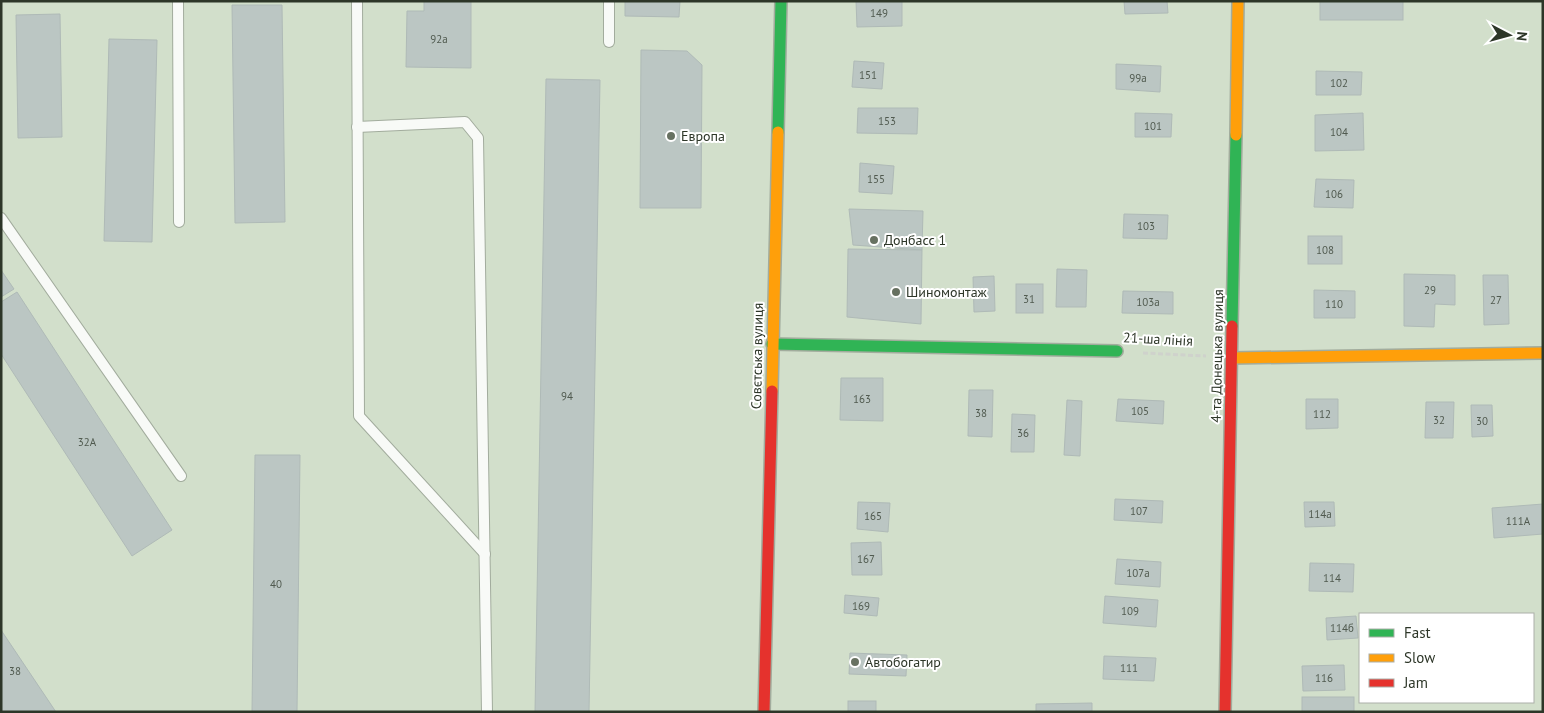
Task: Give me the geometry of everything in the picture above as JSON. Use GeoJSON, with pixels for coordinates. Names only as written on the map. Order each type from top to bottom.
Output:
{"type":"FeatureCollection","features":[{"type":"Feature","properties":{"kind":"street","name":"Совєтська вулиця"},"geometry":{"type":"LineString","coordinates":[[764,712],[781,1]]}},
{"type":"Feature","properties":{"kind":"street","name":"4-та Донецька вулиця"},"geometry":{"type":"LineString","coordinates":[[1225,712],[1238,1]]}},
{"type":"Feature","properties":{"kind":"street","name":"21-ша лінія"},"geometry":{"type":"LineString","coordinates":[[772,344],[1117,351]]}},
{"type":"Feature","properties":{"kind":"street"},"geometry":{"type":"LineString","coordinates":[[1232,358],[1543,354]]}},
{"type":"Feature","properties":{"kind":"lane"},"geometry":{"type":"LineString","coordinates":[[178,1],[179,222]]}},
{"type":"Feature","properties":{"kind":"lane"},"geometry":{"type":"LineString","coordinates":[[356,1],[359,416],[485,554]]}},
{"type":"Feature","properties":{"kind":"lane"},"geometry":{"type":"LineString","coordinates":[[609,1],[609,42]]}},
{"type":"Feature","properties":{"kind":"lane"},"geometry":{"type":"LineString","coordinates":[[357,127],[466,122],[478,138],[487,712]]}},
{"type":"Feature","properties":{"kind":"lane"},"geometry":{"type":"LineString","coordinates":[[1,218],[181,476]]}},
{"type":"Feature","properties":{"kind":"path","name":"21-ша лінія"},"geometry":{"type":"LineString","coordinates":[[1117,351],[1232,358]]}},
{"type":"Feature","properties":{"kind":"building"},"geometry":{"type":"Polygon","coordinates":[[[424,1],[471,1],[471,68],[406,67],[407,11],[424,11],[424,1]]]}},
{"type":"Feature","properties":{"kind":"building"},"geometry":{"type":"Polygon","coordinates":[[[625,1],[680,1],[679,17],[625,16],[625,1]]]}},
{"type":"Feature","properties":{"kind":"building"},"geometry":{"type":"Polygon","coordinates":[[[856,1],[902,1],[902,26],[857,27],[856,1]]]}},
{"type":"Feature","properties":{"kind":"building"},"geometry":{"type":"Polygon","coordinates":[[[1124,1],[1167,1],[1168,13],[1125,14],[1124,1]]]}},
{"type":"Feature","properties":{"kind":"building"},"geometry":{"type":"Polygon","coordinates":[[[1320,1],[1403,1],[1403,20],[1320,20],[1320,1]]]}},
{"type":"Feature","properties":{"kind":"building"},"geometry":{"type":"Polygon","coordinates":[[[232,5],[282,5],[285,222],[235,223],[232,5]]]}},
{"type":"Feature","properties":{"kind":"building"},"geometry":{"type":"Polygon","coordinates":[[[60,14],[62,137],[18,138],[16,15],[60,14]]]}},
{"type":"Feature","properties":{"kind":"building"},"geometry":{"type":"Polygon","coordinates":[[[109,39],[157,40],[152,242],[104,241],[109,39]]]}},
{"type":"Feature","properties":{"kind":"building","name":"Европа"},"geometry":{"type":"Polygon","coordinates":[[[641,50],[687,51],[702,65],[701,208],[640,208],[641,50]]]}},
{"type":"Feature","properties":{"kind":"building"},"geometry":{"type":"Polygon","coordinates":[[[854,61],[884,63],[882,89],[852,87],[854,61]]]}},
{"type":"Feature","properties":{"kind":"building"},"geometry":{"type":"Polygon","coordinates":[[[1116,64],[1161,66],[1160,92],[1116,89],[1116,64]]]}},
{"type":"Feature","properties":{"kind":"building"},"geometry":{"type":"Polygon","coordinates":[[[1316,71],[1362,72],[1361,95],[1316,95],[1316,71]]]}},
{"type":"Feature","properties":{"kind":"building"},"geometry":{"type":"Polygon","coordinates":[[[546,79],[600,80],[589,712],[535,712],[546,79]]]}},
{"type":"Feature","properties":{"kind":"building"},"geometry":{"type":"Polygon","coordinates":[[[858,108],[918,108],[917,134],[857,133],[858,108]]]}},
{"type":"Feature","properties":{"kind":"building"},"geometry":{"type":"Polygon","coordinates":[[[1135,113],[1172,114],[1171,137],[1135,137],[1135,113]]]}},
{"type":"Feature","properties":{"kind":"building"},"geometry":{"type":"Polygon","coordinates":[[[1363,113],[1364,150],[1315,151],[1315,115],[1363,113]]]}},
{"type":"Feature","properties":{"kind":"building"},"geometry":{"type":"Polygon","coordinates":[[[860,163],[894,166],[892,194],[859,192],[860,163]]]}},
{"type":"Feature","properties":{"kind":"building"},"geometry":{"type":"Polygon","coordinates":[[[1316,179],[1354,180],[1353,208],[1314,207],[1316,179]]]}},
{"type":"Feature","properties":{"kind":"building"},"geometry":{"type":"Polygon","coordinates":[[[849,209],[923,211],[922,250],[853,245],[849,209]]]}},
{"type":"Feature","properties":{"kind":"building"},"geometry":{"type":"Polygon","coordinates":[[[1124,214],[1168,215],[1167,239],[1123,238],[1124,214]]]}},
{"type":"Feature","properties":{"kind":"building"},"geometry":{"type":"Polygon","coordinates":[[[1308,236],[1342,236],[1342,264],[1308,264],[1308,236]]]}},
{"type":"Feature","properties":{"kind":"building"},"geometry":{"type":"Polygon","coordinates":[[[848,249],[922,250],[921,324],[847,317],[848,249]]]}},
{"type":"Feature","properties":{"kind":"building"},"geometry":{"type":"Polygon","coordinates":[[[1057,269],[1087,270],[1086,307],[1056,307],[1057,269]]]}},
{"type":"Feature","properties":{"kind":"building"},"geometry":{"type":"Polygon","coordinates":[[[1,270],[14,289],[1,297],[1,270]]]}},
{"type":"Feature","properties":{"kind":"building"},"geometry":{"type":"Polygon","coordinates":[[[1404,274],[1455,275],[1455,305],[1435,304],[1434,327],[1404,326],[1404,274]]]}},
{"type":"Feature","properties":{"kind":"building"},"geometry":{"type":"Polygon","coordinates":[[[1483,275],[1508,275],[1509,324],[1484,325],[1483,275]]]}},
{"type":"Feature","properties":{"kind":"building"},"geometry":{"type":"Polygon","coordinates":[[[994,276],[995,311],[974,312],[973,277],[994,276]]]}},
{"type":"Feature","properties":{"kind":"building"},"geometry":{"type":"Polygon","coordinates":[[[1016,284],[1043,284],[1043,313],[1016,313],[1016,284]]]}},
{"type":"Feature","properties":{"kind":"building"},"geometry":{"type":"Polygon","coordinates":[[[1314,290],[1355,291],[1355,318],[1314,318],[1314,290]]]}},
{"type":"Feature","properties":{"kind":"building"},"geometry":{"type":"Polygon","coordinates":[[[1123,291],[1173,292],[1173,314],[1122,313],[1123,291]]]}},
{"type":"Feature","properties":{"kind":"building"},"geometry":{"type":"Polygon","coordinates":[[[17,292],[172,530],[132,556],[1,354],[1,302],[17,292]]]}},
{"type":"Feature","properties":{"kind":"building"},"geometry":{"type":"Polygon","coordinates":[[[841,378],[883,378],[883,421],[840,420],[841,378]]]}},
{"type":"Feature","properties":{"kind":"building"},"geometry":{"type":"Polygon","coordinates":[[[969,390],[993,390],[992,437],[968,436],[969,390]]]}},
{"type":"Feature","properties":{"kind":"building"},"geometry":{"type":"Polygon","coordinates":[[[1118,399],[1164,401],[1163,424],[1116,421],[1118,399]]]}},
{"type":"Feature","properties":{"kind":"building"},"geometry":{"type":"Polygon","coordinates":[[[1306,399],[1338,399],[1338,428],[1306,429],[1306,399]]]}},
{"type":"Feature","properties":{"kind":"building"},"geometry":{"type":"Polygon","coordinates":[[[1067,400],[1082,401],[1080,456],[1064,455],[1067,400]]]}},
{"type":"Feature","properties":{"kind":"building"},"geometry":{"type":"Polygon","coordinates":[[[1426,402],[1454,402],[1453,438],[1425,438],[1426,402]]]}},
{"type":"Feature","properties":{"kind":"building"},"geometry":{"type":"Polygon","coordinates":[[[1471,405],[1492,405],[1493,436],[1472,437],[1471,405]]]}},
{"type":"Feature","properties":{"kind":"building"},"geometry":{"type":"Polygon","coordinates":[[[1012,414],[1035,415],[1034,452],[1011,452],[1012,414]]]}},
{"type":"Feature","properties":{"kind":"building"},"geometry":{"type":"Polygon","coordinates":[[[255,455],[300,455],[297,712],[252,712],[255,455]]]}},
{"type":"Feature","properties":{"kind":"building"},"geometry":{"type":"Polygon","coordinates":[[[1115,499],[1163,501],[1162,523],[1114,520],[1115,499]]]}},
{"type":"Feature","properties":{"kind":"building"},"geometry":{"type":"Polygon","coordinates":[[[858,502],[890,503],[888,532],[857,529],[858,502]]]}},
{"type":"Feature","properties":{"kind":"building"},"geometry":{"type":"Polygon","coordinates":[[[1304,502],[1334,502],[1335,526],[1305,527],[1304,502]]]}},
{"type":"Feature","properties":{"kind":"building"},"geometry":{"type":"Polygon","coordinates":[[[1543,504],[1543,534],[1494,538],[1492,508],[1543,504]]]}},
{"type":"Feature","properties":{"kind":"building"},"geometry":{"type":"Polygon","coordinates":[[[881,542],[882,575],[852,575],[851,543],[881,542]]]}},
{"type":"Feature","properties":{"kind":"building"},"geometry":{"type":"Polygon","coordinates":[[[1117,559],[1161,562],[1160,587],[1115,584],[1117,559]]]}},
{"type":"Feature","properties":{"kind":"building"},"geometry":{"type":"Polygon","coordinates":[[[1310,563],[1354,564],[1353,592],[1309,591],[1310,563]]]}},
{"type":"Feature","properties":{"kind":"building"},"geometry":{"type":"Polygon","coordinates":[[[845,595],[879,598],[877,616],[844,613],[845,595]]]}},
{"type":"Feature","properties":{"kind":"building"},"geometry":{"type":"Polygon","coordinates":[[[1105,596],[1158,600],[1156,627],[1103,623],[1105,596]]]}},
{"type":"Feature","properties":{"kind":"building"},"geometry":{"type":"Polygon","coordinates":[[[1356,616],[1358,638],[1327,640],[1326,618],[1356,616]]]}},
{"type":"Feature","properties":{"kind":"building"},"geometry":{"type":"Polygon","coordinates":[[[1,630],[56,712],[1,712],[1,630]]]}},
{"type":"Feature","properties":{"kind":"building"},"geometry":{"type":"Polygon","coordinates":[[[850,653],[907,655],[906,676],[849,674],[850,653]]]}},
{"type":"Feature","properties":{"kind":"building"},"geometry":{"type":"Polygon","coordinates":[[[1104,656],[1156,658],[1154,681],[1103,679],[1104,656]]]}},
{"type":"Feature","properties":{"kind":"building"},"geometry":{"type":"Polygon","coordinates":[[[1344,665],[1345,690],[1303,691],[1302,666],[1344,665]]]}},
{"type":"Feature","properties":{"kind":"building"},"geometry":{"type":"Polygon","coordinates":[[[1302,697],[1354,697],[1354,712],[1302,712],[1302,697]]]}},
{"type":"Feature","properties":{"kind":"building"},"geometry":{"type":"Polygon","coordinates":[[[848,701],[876,701],[876,712],[848,712],[848,701]]]}},
{"type":"Feature","properties":{"kind":"building"},"geometry":{"type":"Polygon","coordinates":[[[1092,703],[1092,712],[1036,712],[1036,704],[1092,703]]]}},
{"type":"Feature","properties":{"kind":"traffic: fast"},"geometry":{"type":"LineString","coordinates":[[778,132],[781,1]]}},
{"type":"Feature","properties":{"kind":"traffic: fast"},"geometry":{"type":"LineString","coordinates":[[1232,326],[1236,135]]}},
{"type":"Feature","properties":{"kind":"traffic: fast"},"geometry":{"type":"LineString","coordinates":[[772,344],[1117,351]]}},
{"type":"Feature","properties":{"kind":"traffic: slow"},"geometry":{"type":"LineString","coordinates":[[1236,135],[1238,1]]}},
{"type":"Feature","properties":{"kind":"traffic: slow"},"geometry":{"type":"LineString","coordinates":[[772,391],[778,132]]}},
{"type":"Feature","properties":{"kind":"traffic: slow"},"geometry":{"type":"LineString","coordinates":[[1232,358],[1543,353]]}},
{"type":"Feature","properties":{"kind":"traffic: jam"},"geometry":{"type":"LineString","coordinates":[[1225,712],[1232,326]]}},
{"type":"Feature","properties":{"kind":"traffic: jam"},"geometry":{"type":"LineString","coordinates":[[764,712],[772,391]]}},
{"type":"Feature","properties":{"kind":"place","name":"Европа"},"geometry":{"type":"Point","coordinates":[671,136]}},
{"type":"Feature","properties":{"kind":"place","name":"Донбасс 1"},"geometry":{"type":"Point","coordinates":[874,240]}},
{"type":"Feature","properties":{"kind":"place","name":"Шиномонтаж"},"geometry":{"type":"Point","coordinates":[896,292]}},
{"type":"Feature","properties":{"kind":"place","name":"Автобогатир"},"geometry":{"type":"Point","coordinates":[855,662]}}]}
